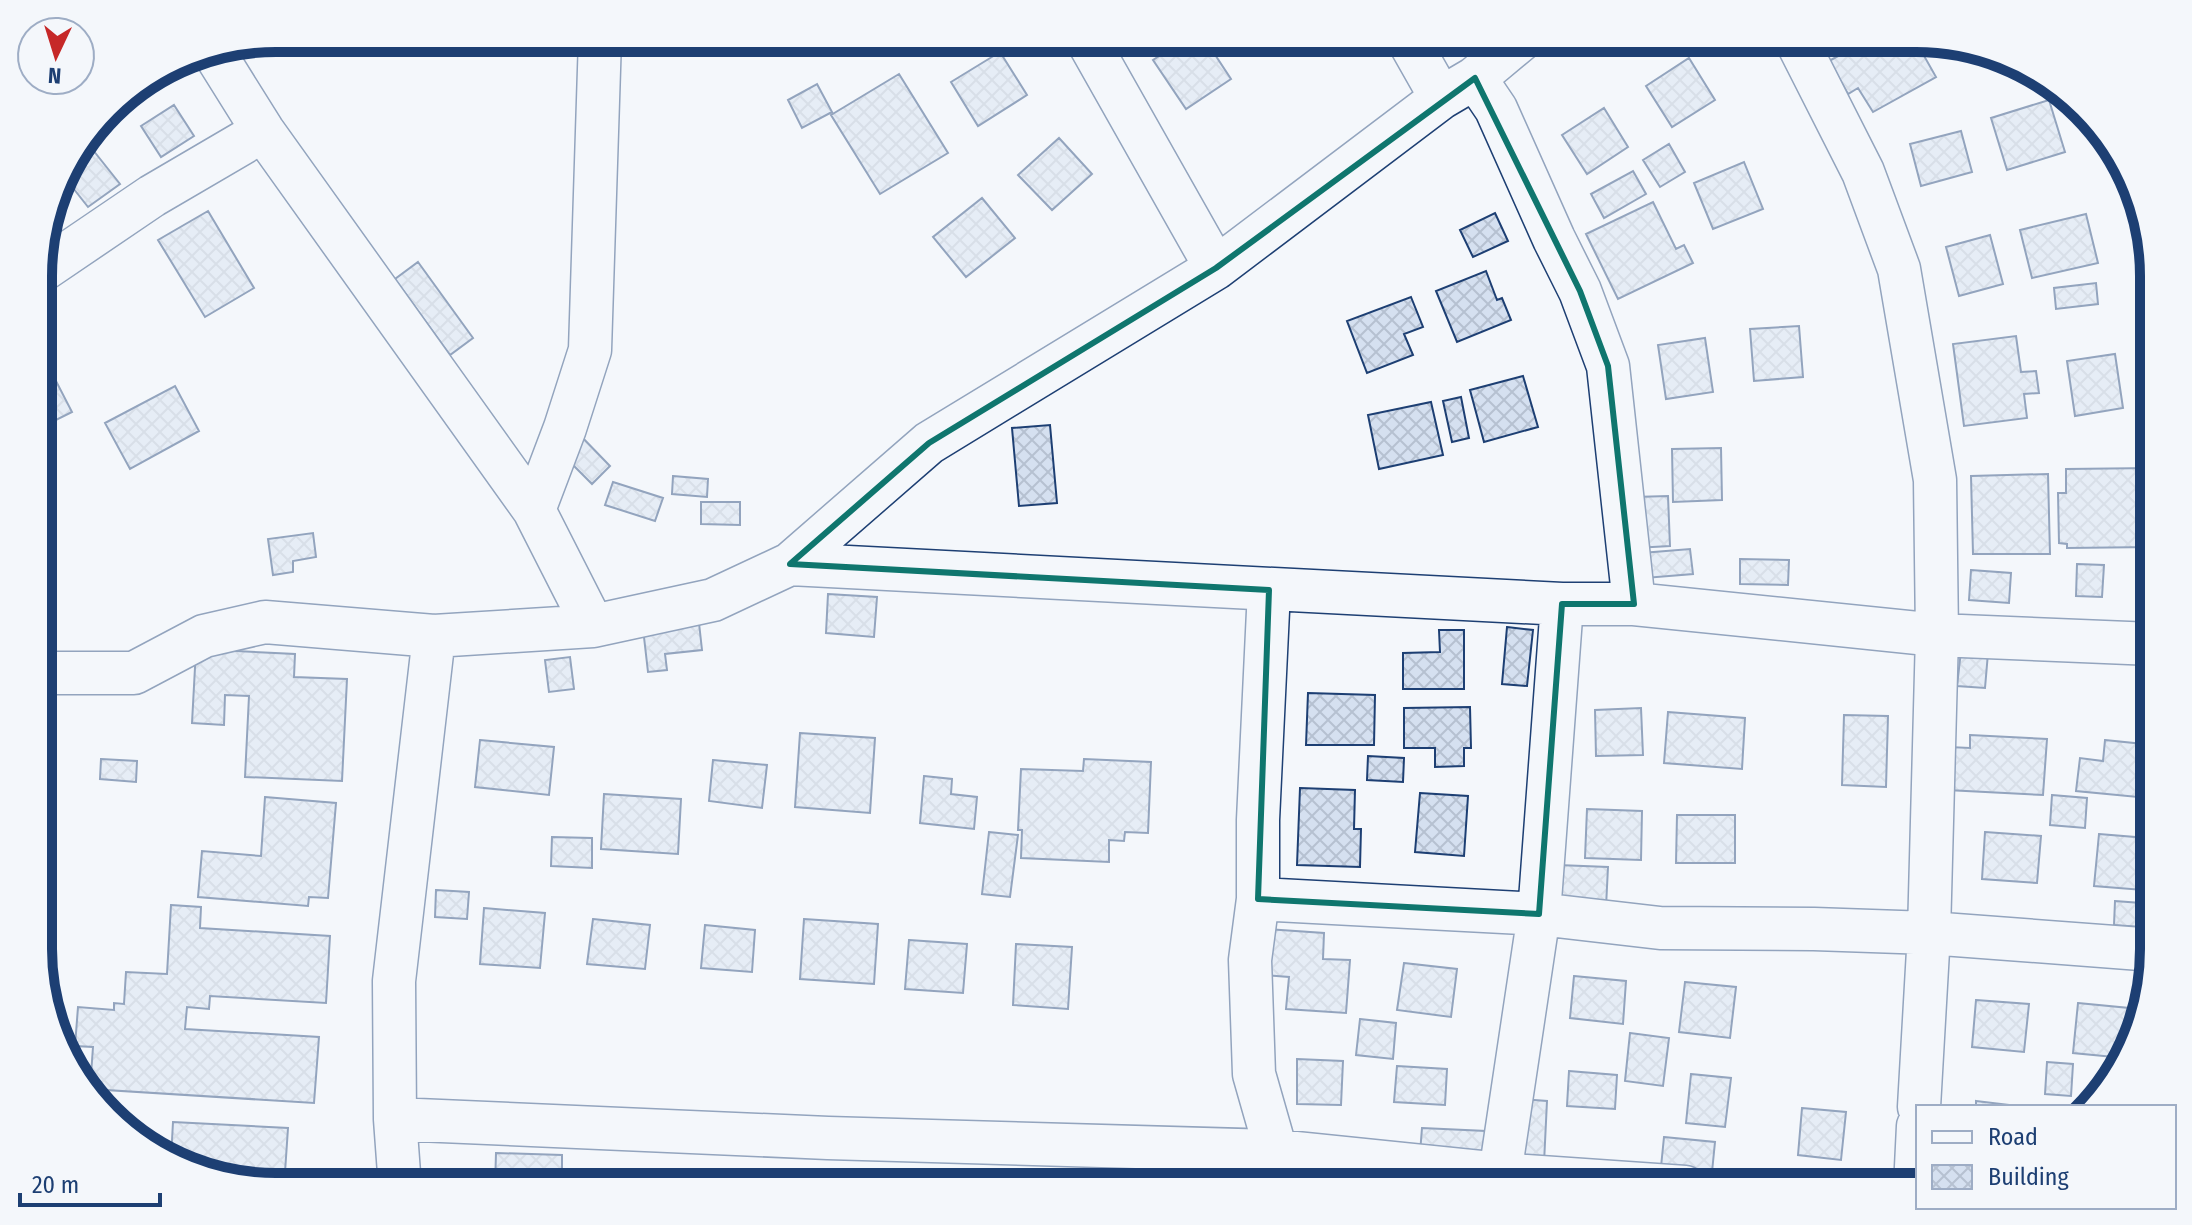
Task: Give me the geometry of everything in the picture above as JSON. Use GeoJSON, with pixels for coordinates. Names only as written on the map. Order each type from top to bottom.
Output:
{"type":"FeatureCollection","features":[{"type":"Feature","properties":{"kind":"street"},"geometry":{"type":"LineString","coordinates":[[534,510],[590,350],[600,52]]}},
{"type":"Feature","properties":{"kind":"street"},"geometry":{"type":"LineString","coordinates":[[1094,52],[1216,268]]}},
{"type":"Feature","properties":{"kind":"street"},"geometry":{"type":"LineString","coordinates":[[1421,52],[1458,88],[1496,109],[1580,291],[1608,366],[1634,604]]}},
{"type":"Feature","properties":{"kind":"street"},"geometry":{"type":"LineString","coordinates":[[52,673],[134,673],[204,636],[265,622],[434,636],[593,626],[713,600],[790,564],[929,443],[1216,268],[1505,52]]}},
{"type":"Feature","properties":{"kind":"street"},"geometry":{"type":"LineString","coordinates":[[1802,52],[1863,172],[1899,269],[1935,480],[1937,635],[1929,933],[1919,1105]]}},
{"type":"Feature","properties":{"kind":"street"},"geometry":{"type":"LineString","coordinates":[[219,60],[263,131],[534,510],[593,626]]}},
{"type":"Feature","properties":{"kind":"street"},"geometry":{"type":"LineString","coordinates":[[53,263],[152,196],[263,131]]}},
{"type":"Feature","properties":{"kind":"street"},"geometry":{"type":"LineString","coordinates":[[790,564],[1562,604],[1634,604],[1937,635],[2140,643]]}},
{"type":"Feature","properties":{"kind":"street"},"geometry":{"type":"LineString","coordinates":[[1269,590],[1258,820],[1258,899],[1250,960],[1254,1074],[1276,1151]]}},
{"type":"Feature","properties":{"kind":"street"},"geometry":{"type":"LineString","coordinates":[[1500,1173],[1539,914],[1562,604]]}},
{"type":"Feature","properties":{"kind":"street"},"geometry":{"type":"LineString","coordinates":[[399,1173],[395,1119],[394,981],[434,636]]}},
{"type":"Feature","properties":{"kind":"street"},"geometry":{"type":"LineString","coordinates":[[1258,899],[1539,914],[1660,928],[1929,933],[2140,949]]}},
{"type":"Feature","properties":{"kind":"street"},"geometry":{"type":"LineString","coordinates":[[395,1119],[828,1138],[1276,1151],[1490,1173]]}},
{"type":"Feature","properties":{"kind":"highlighted area"},"geometry":{"type":"Polygon","coordinates":[[[1475,78],[1580,291],[1608,366],[1634,604],[1562,604],[1539,914],[1258,899],[1269,590],[790,564],[929,443],[1216,268],[1475,78]]]}},
{"type":"Feature","properties":{"kind":"building"},"geometry":{"type":"Polygon","coordinates":[[[1000,52],[1027,95],[978,126],[951,82],[1000,52]]]}},
{"type":"Feature","properties":{"kind":"building"},"geometry":{"type":"Polygon","coordinates":[[[1165,52],[1213,52],[1231,79],[1186,109],[1153,60],[1165,52]]]}},
{"type":"Feature","properties":{"kind":"building"},"geometry":{"type":"Polygon","coordinates":[[[1845,52],[1922,52],[1936,77],[1873,112],[1858,88],[1848,94],[1829,61],[1845,52]]]}},
{"type":"Feature","properties":{"kind":"building"},"geometry":{"type":"Polygon","coordinates":[[[1689,58],[1715,100],[1672,127],[1646,86],[1689,58]]]}},
{"type":"Feature","properties":{"kind":"building"},"geometry":{"type":"Polygon","coordinates":[[[899,74],[948,153],[880,194],[831,115],[899,74]]]}},
{"type":"Feature","properties":{"kind":"building"},"geometry":{"type":"Polygon","coordinates":[[[817,84],[832,112],[802,128],[788,100],[817,84]]]}},
{"type":"Feature","properties":{"kind":"building"},"geometry":{"type":"Polygon","coordinates":[[[2049,100],[2065,152],[2007,170],[1991,118],[2049,100]]]}},
{"type":"Feature","properties":{"kind":"building"},"geometry":{"type":"Polygon","coordinates":[[[174,105],[194,136],[161,157],[141,126],[174,105]]]}},
{"type":"Feature","properties":{"kind":"building"},"geometry":{"type":"Polygon","coordinates":[[[1604,108],[1628,147],[1587,174],[1562,135],[1604,108]]]}},
{"type":"Feature","properties":{"kind":"building"},"geometry":{"type":"Polygon","coordinates":[[[1961,131],[1972,172],[1921,186],[1910,144],[1961,131]]]}},
{"type":"Feature","properties":{"kind":"building"},"geometry":{"type":"Polygon","coordinates":[[[1059,138],[1092,174],[1052,210],[1018,175],[1059,138]]]}},
{"type":"Feature","properties":{"kind":"building"},"geometry":{"type":"Polygon","coordinates":[[[1669,144],[1685,172],[1660,187],[1643,160],[1669,144]]]}},
{"type":"Feature","properties":{"kind":"building"},"geometry":{"type":"Polygon","coordinates":[[[93,150],[120,184],[88,207],[71,186],[93,150]]]}},
{"type":"Feature","properties":{"kind":"building"},"geometry":{"type":"Polygon","coordinates":[[[1744,162],[1763,209],[1713,229],[1694,183],[1744,162]]]}},
{"type":"Feature","properties":{"kind":"building"},"geometry":{"type":"Polygon","coordinates":[[[1633,171],[1646,194],[1604,218],[1591,194],[1633,171]]]}},
{"type":"Feature","properties":{"kind":"building"},"geometry":{"type":"Polygon","coordinates":[[[982,198],[1015,238],[966,277],[933,237],[982,198]]]}},
{"type":"Feature","properties":{"kind":"building"},"geometry":{"type":"Polygon","coordinates":[[[1653,202],[1676,249],[1684,245],[1693,263],[1618,299],[1586,234],[1653,202]]]}},
{"type":"Feature","properties":{"kind":"building"},"geometry":{"type":"Polygon","coordinates":[[[208,211],[254,288],[205,317],[158,240],[208,211]]]}},
{"type":"Feature","properties":{"kind":"building"},"geometry":{"type":"Polygon","coordinates":[[[1495,213],[1508,241],[1473,257],[1460,230],[1495,213]]]}},
{"type":"Feature","properties":{"kind":"building"},"geometry":{"type":"Polygon","coordinates":[[[2086,214],[2098,263],[2032,278],[2020,230],[2086,214]]]}},
{"type":"Feature","properties":{"kind":"building"},"geometry":{"type":"Polygon","coordinates":[[[1990,235],[2003,284],[1959,296],[1946,247],[1990,235]]]}},
{"type":"Feature","properties":{"kind":"building"},"geometry":{"type":"Polygon","coordinates":[[[418,262],[473,338],[450,355],[395,279],[418,262]]]}},
{"type":"Feature","properties":{"kind":"building"},"geometry":{"type":"Polygon","coordinates":[[[1486,271],[1497,300],[1502,298],[1511,320],[1457,342],[1436,291],[1486,271]]]}},
{"type":"Feature","properties":{"kind":"building"},"geometry":{"type":"Polygon","coordinates":[[[2096,283],[2098,304],[2056,309],[2054,288],[2096,283]]]}},
{"type":"Feature","properties":{"kind":"building"},"geometry":{"type":"Polygon","coordinates":[[[1411,297],[1423,327],[1404,334],[1413,355],[1367,373],[1347,321],[1411,297]]]}},
{"type":"Feature","properties":{"kind":"building"},"geometry":{"type":"Polygon","coordinates":[[[1799,326],[1803,377],[1754,381],[1750,329],[1799,326]]]}},
{"type":"Feature","properties":{"kind":"building"},"geometry":{"type":"Polygon","coordinates":[[[2016,336],[2021,372],[2036,371],[2039,393],[2024,394],[2027,418],[1964,426],[1953,344],[2016,336]]]}},
{"type":"Feature","properties":{"kind":"building"},"geometry":{"type":"Polygon","coordinates":[[[1705,338],[1713,392],[1666,399],[1658,345],[1705,338]]]}},
{"type":"Feature","properties":{"kind":"building"},"geometry":{"type":"Polygon","coordinates":[[[2115,354],[2123,408],[2075,416],[2067,361],[2115,354]]]}},
{"type":"Feature","properties":{"kind":"building"},"geometry":{"type":"Polygon","coordinates":[[[52,373],[72,412],[52,422],[52,373]]]}},
{"type":"Feature","properties":{"kind":"building"},"geometry":{"type":"Polygon","coordinates":[[[1523,376],[1538,427],[1484,442],[1470,390],[1523,376]]]}},
{"type":"Feature","properties":{"kind":"building"},"geometry":{"type":"Polygon","coordinates":[[[175,386],[199,431],[130,469],[105,423],[175,386]]]}},
{"type":"Feature","properties":{"kind":"building"},"geometry":{"type":"Polygon","coordinates":[[[1461,397],[1469,438],[1452,442],[1443,401],[1461,397]]]}},
{"type":"Feature","properties":{"kind":"building"},"geometry":{"type":"Polygon","coordinates":[[[1431,402],[1443,455],[1379,469],[1368,415],[1431,402]]]}},
{"type":"Feature","properties":{"kind":"building"},"geometry":{"type":"Polygon","coordinates":[[[1050,425],[1057,503],[1019,506],[1012,428],[1050,425]]]}},
{"type":"Feature","properties":{"kind":"building"},"geometry":{"type":"Polygon","coordinates":[[[577,432],[610,466],[592,484],[558,450],[577,432]]]}},
{"type":"Feature","properties":{"kind":"building"},"geometry":{"type":"Polygon","coordinates":[[[1721,448],[1722,500],[1673,502],[1672,449],[1721,448]]]}},
{"type":"Feature","properties":{"kind":"building"},"geometry":{"type":"Polygon","coordinates":[[[2140,468],[2140,547],[2067,548],[2067,544],[2059,543],[2058,493],[2066,493],[2066,469],[2140,468]]]}},
{"type":"Feature","properties":{"kind":"building"},"geometry":{"type":"Polygon","coordinates":[[[2048,474],[2050,554],[1973,554],[1971,476],[2048,474]]]}},
{"type":"Feature","properties":{"kind":"building"},"geometry":{"type":"Polygon","coordinates":[[[673,476],[708,479],[707,497],[672,494],[673,476]]]}},
{"type":"Feature","properties":{"kind":"building"},"geometry":{"type":"Polygon","coordinates":[[[613,482],[663,498],[655,521],[605,505],[613,482]]]}},
{"type":"Feature","properties":{"kind":"building"},"geometry":{"type":"Polygon","coordinates":[[[1668,496],[1670,546],[1635,548],[1634,497],[1668,496]]]}},
{"type":"Feature","properties":{"kind":"building"},"geometry":{"type":"Polygon","coordinates":[[[701,502],[740,502],[740,525],[701,524],[701,502]]]}},
{"type":"Feature","properties":{"kind":"building"},"geometry":{"type":"Polygon","coordinates":[[[313,533],[316,557],[293,561],[293,572],[273,575],[268,539],[313,533]]]}},
{"type":"Feature","properties":{"kind":"building"},"geometry":{"type":"Polygon","coordinates":[[[1690,549],[1693,574],[1645,578],[1642,553],[1690,549]]]}},
{"type":"Feature","properties":{"kind":"building"},"geometry":{"type":"Polygon","coordinates":[[[1740,559],[1789,560],[1788,585],[1740,584],[1740,559]]]}},
{"type":"Feature","properties":{"kind":"building"},"geometry":{"type":"Polygon","coordinates":[[[2077,564],[2104,565],[2102,597],[2076,596],[2077,564]]]}},
{"type":"Feature","properties":{"kind":"building"},"geometry":{"type":"Polygon","coordinates":[[[1971,570],[2011,573],[2009,603],[1969,600],[1971,570]]]}},
{"type":"Feature","properties":{"kind":"building"},"geometry":{"type":"Polygon","coordinates":[[[828,594],[877,597],[874,637],[826,633],[828,594]]]}},
{"type":"Feature","properties":{"kind":"building"},"geometry":{"type":"Polygon","coordinates":[[[697,605],[702,650],[665,654],[667,670],[648,672],[641,611],[697,605]]]}},
{"type":"Feature","properties":{"kind":"building"},"geometry":{"type":"Polygon","coordinates":[[[1507,627],[1533,630],[1527,686],[1502,684],[1507,627]]]}},
{"type":"Feature","properties":{"kind":"building"},"geometry":{"type":"Polygon","coordinates":[[[1439,630],[1464,630],[1464,689],[1403,689],[1403,653],[1440,652],[1439,630]]]}},
{"type":"Feature","properties":{"kind":"building"},"geometry":{"type":"Polygon","coordinates":[[[196,649],[295,654],[294,677],[347,679],[342,781],[245,777],[249,696],[225,695],[224,725],[192,723],[196,649]]]}},
{"type":"Feature","properties":{"kind":"building"},"geometry":{"type":"Polygon","coordinates":[[[1961,651],[1988,653],[1985,688],[1957,686],[1961,651]]]}},
{"type":"Feature","properties":{"kind":"building"},"geometry":{"type":"Polygon","coordinates":[[[570,657],[574,689],[549,692],[545,660],[570,657]]]}},
{"type":"Feature","properties":{"kind":"building"},"geometry":{"type":"Polygon","coordinates":[[[1308,693],[1375,695],[1374,745],[1306,745],[1308,693]]]}},
{"type":"Feature","properties":{"kind":"building"},"geometry":{"type":"Polygon","coordinates":[[[1470,707],[1471,748],[1464,748],[1464,766],[1435,767],[1435,748],[1404,748],[1404,708],[1470,707]]]}},
{"type":"Feature","properties":{"kind":"building"},"geometry":{"type":"Polygon","coordinates":[[[1641,708],[1643,755],[1596,756],[1595,710],[1641,708]]]}},
{"type":"Feature","properties":{"kind":"building"},"geometry":{"type":"Polygon","coordinates":[[[1668,712],[1745,718],[1742,769],[1664,763],[1668,712]]]}},
{"type":"Feature","properties":{"kind":"building"},"geometry":{"type":"Polygon","coordinates":[[[1844,715],[1888,716],[1886,787],[1842,785],[1844,715]]]}},
{"type":"Feature","properties":{"kind":"building"},"geometry":{"type":"Polygon","coordinates":[[[800,733],[875,738],[870,813],[795,807],[800,733]]]}},
{"type":"Feature","properties":{"kind":"building"},"geometry":{"type":"Polygon","coordinates":[[[1970,735],[2047,739],[2043,795],[1947,790],[1949,747],[1970,748],[1970,735]]]}},
{"type":"Feature","properties":{"kind":"building"},"geometry":{"type":"Polygon","coordinates":[[[480,740],[554,747],[549,795],[475,787],[480,740]]]}},
{"type":"Feature","properties":{"kind":"building"},"geometry":{"type":"Polygon","coordinates":[[[2105,740],[2140,744],[2140,797],[2076,791],[2080,758],[2103,761],[2105,740]]]}},
{"type":"Feature","properties":{"kind":"building"},"geometry":{"type":"Polygon","coordinates":[[[1368,756],[1404,758],[1403,782],[1367,780],[1368,756]]]}},
{"type":"Feature","properties":{"kind":"building"},"geometry":{"type":"Polygon","coordinates":[[[101,759],[137,761],[136,782],[100,779],[101,759]]]}},
{"type":"Feature","properties":{"kind":"building"},"geometry":{"type":"Polygon","coordinates":[[[1084,759],[1151,762],[1148,833],[1125,832],[1124,841],[1109,840],[1109,862],[1021,858],[1022,830],[1018,830],[1021,769],[1083,771],[1084,759]]]}},
{"type":"Feature","properties":{"kind":"building"},"geometry":{"type":"Polygon","coordinates":[[[713,760],[767,765],[762,808],[709,801],[713,760]]]}},
{"type":"Feature","properties":{"kind":"building"},"geometry":{"type":"Polygon","coordinates":[[[924,776],[952,779],[951,794],[977,797],[974,829],[920,823],[924,776]]]}},
{"type":"Feature","properties":{"kind":"building"},"geometry":{"type":"Polygon","coordinates":[[[1300,788],[1355,790],[1354,829],[1361,829],[1360,867],[1297,865],[1300,788]]]}},
{"type":"Feature","properties":{"kind":"building"},"geometry":{"type":"Polygon","coordinates":[[[1420,793],[1468,796],[1464,856],[1415,852],[1420,793]]]}},
{"type":"Feature","properties":{"kind":"building"},"geometry":{"type":"Polygon","coordinates":[[[604,794],[681,799],[678,854],[601,849],[604,794]]]}},
{"type":"Feature","properties":{"kind":"building"},"geometry":{"type":"Polygon","coordinates":[[[2052,795],[2087,798],[2085,828],[2050,825],[2052,795]]]}},
{"type":"Feature","properties":{"kind":"building"},"geometry":{"type":"Polygon","coordinates":[[[265,797],[336,803],[328,898],[309,897],[308,906],[198,897],[202,851],[261,856],[265,797]]]}},
{"type":"Feature","properties":{"kind":"building"},"geometry":{"type":"Polygon","coordinates":[[[1587,809],[1642,811],[1641,860],[1585,858],[1587,809]]]}},
{"type":"Feature","properties":{"kind":"building"},"geometry":{"type":"Polygon","coordinates":[[[1677,815],[1735,815],[1735,863],[1676,863],[1677,815]]]}},
{"type":"Feature","properties":{"kind":"building"},"geometry":{"type":"Polygon","coordinates":[[[989,832],[1018,835],[1010,897],[982,894],[989,832]]]}},
{"type":"Feature","properties":{"kind":"building"},"geometry":{"type":"Polygon","coordinates":[[[1985,832],[2041,836],[2037,883],[1982,879],[1985,832]]]}},
{"type":"Feature","properties":{"kind":"building"},"geometry":{"type":"Polygon","coordinates":[[[2099,834],[2140,837],[2140,890],[2094,886],[2099,834]]]}},
{"type":"Feature","properties":{"kind":"building"},"geometry":{"type":"Polygon","coordinates":[[[552,837],[592,838],[592,868],[551,866],[552,837]]]}},
{"type":"Feature","properties":{"kind":"building"},"geometry":{"type":"Polygon","coordinates":[[[1558,865],[1608,867],[1606,907],[1556,904],[1558,865]]]}},
{"type":"Feature","properties":{"kind":"building"},"geometry":{"type":"Polygon","coordinates":[[[436,890],[469,892],[467,919],[435,917],[436,890]]]}},
{"type":"Feature","properties":{"kind":"building"},"geometry":{"type":"Polygon","coordinates":[[[2115,901],[2140,903],[2140,927],[2114,925],[2115,901]]]}},
{"type":"Feature","properties":{"kind":"building"},"geometry":{"type":"Polygon","coordinates":[[[171,905],[201,907],[200,928],[330,936],[326,1003],[210,996],[209,1009],[187,1007],[185,1029],[319,1037],[314,1103],[103,1090],[91,1074],[93,1047],[75,1046],[78,1007],[114,1010],[114,1003],[124,1004],[126,972],[167,974],[171,905]]]}},
{"type":"Feature","properties":{"kind":"building"},"geometry":{"type":"Polygon","coordinates":[[[484,908],[545,913],[540,968],[480,964],[484,908]]]}},
{"type":"Feature","properties":{"kind":"building"},"geometry":{"type":"Polygon","coordinates":[[[593,919],[650,925],[645,969],[587,964],[593,919]]]}},
{"type":"Feature","properties":{"kind":"building"},"geometry":{"type":"Polygon","coordinates":[[[804,919],[878,924],[874,984],[800,979],[804,919]]]}},
{"type":"Feature","properties":{"kind":"building"},"geometry":{"type":"Polygon","coordinates":[[[705,925],[755,930],[752,972],[701,968],[705,925]]]}},
{"type":"Feature","properties":{"kind":"building"},"geometry":{"type":"Polygon","coordinates":[[[1268,929],[1324,933],[1323,959],[1350,960],[1346,1013],[1286,1009],[1289,977],[1264,975],[1268,929]]]}},
{"type":"Feature","properties":{"kind":"building"},"geometry":{"type":"Polygon","coordinates":[[[909,940],[967,944],[963,993],[905,989],[909,940]]]}},
{"type":"Feature","properties":{"kind":"building"},"geometry":{"type":"Polygon","coordinates":[[[1016,944],[1072,947],[1068,1009],[1013,1005],[1016,944]]]}},
{"type":"Feature","properties":{"kind":"building"},"geometry":{"type":"Polygon","coordinates":[[[1404,963],[1457,969],[1451,1017],[1397,1010],[1404,963]]]}},
{"type":"Feature","properties":{"kind":"building"},"geometry":{"type":"Polygon","coordinates":[[[1574,976],[1626,981],[1623,1024],[1570,1018],[1574,976]]]}},
{"type":"Feature","properties":{"kind":"building"},"geometry":{"type":"Polygon","coordinates":[[[1685,982],[1736,987],[1730,1038],[1679,1032],[1685,982]]]}},
{"type":"Feature","properties":{"kind":"building"},"geometry":{"type":"Polygon","coordinates":[[[1976,1000],[2029,1004],[2024,1052],[1972,1047],[1976,1000]]]}},
{"type":"Feature","properties":{"kind":"building"},"geometry":{"type":"Polygon","coordinates":[[[2078,1003],[2129,1008],[2123,1035],[2112,1057],[2073,1053],[2078,1003]]]}},
{"type":"Feature","properties":{"kind":"building"},"geometry":{"type":"Polygon","coordinates":[[[1360,1019],[1396,1023],[1393,1059],[1356,1055],[1360,1019]]]}},
{"type":"Feature","properties":{"kind":"building"},"geometry":{"type":"Polygon","coordinates":[[[1630,1033],[1669,1038],[1663,1086],[1625,1081],[1630,1033]]]}},
{"type":"Feature","properties":{"kind":"building"},"geometry":{"type":"Polygon","coordinates":[[[1297,1059],[1343,1061],[1341,1105],[1297,1104],[1297,1059]]]}},
{"type":"Feature","properties":{"kind":"building"},"geometry":{"type":"Polygon","coordinates":[[[2047,1062],[2073,1064],[2071,1096],[2045,1094],[2047,1062]]]}},
{"type":"Feature","properties":{"kind":"building"},"geometry":{"type":"Polygon","coordinates":[[[1397,1066],[1447,1069],[1445,1105],[1394,1102],[1397,1066]]]}},
{"type":"Feature","properties":{"kind":"building"},"geometry":{"type":"Polygon","coordinates":[[[1569,1071],[1617,1075],[1615,1109],[1567,1106],[1569,1071]]]}},
{"type":"Feature","properties":{"kind":"building"},"geometry":{"type":"Polygon","coordinates":[[[1691,1074],[1731,1078],[1725,1127],[1686,1123],[1691,1074]]]}},
{"type":"Feature","properties":{"kind":"building"},"geometry":{"type":"Polygon","coordinates":[[[1521,1099],[1547,1101],[1544,1163],[1516,1162],[1521,1099]]]}},
{"type":"Feature","properties":{"kind":"building"},"geometry":{"type":"Polygon","coordinates":[[[1976,1101],[2009,1105],[1976,1105],[1976,1101]]]}},
{"type":"Feature","properties":{"kind":"building"},"geometry":{"type":"Polygon","coordinates":[[[1802,1108],[1846,1112],[1841,1160],[1798,1155],[1802,1108]]]}},
{"type":"Feature","properties":{"kind":"building"},"geometry":{"type":"Polygon","coordinates":[[[173,1122],[288,1128],[285,1173],[247,1171],[218,1165],[172,1147],[173,1122]]]}},
{"type":"Feature","properties":{"kind":"building"},"geometry":{"type":"Polygon","coordinates":[[[1422,1128],[1486,1131],[1484,1157],[1420,1153],[1422,1128]]]}},
{"type":"Feature","properties":{"kind":"building"},"geometry":{"type":"Polygon","coordinates":[[[1664,1137],[1715,1142],[1712,1172],[1661,1167],[1664,1137]]]}},
{"type":"Feature","properties":{"kind":"building"},"geometry":{"type":"Polygon","coordinates":[[[496,1153],[562,1155],[562,1173],[495,1173],[496,1153]]]}}]}
